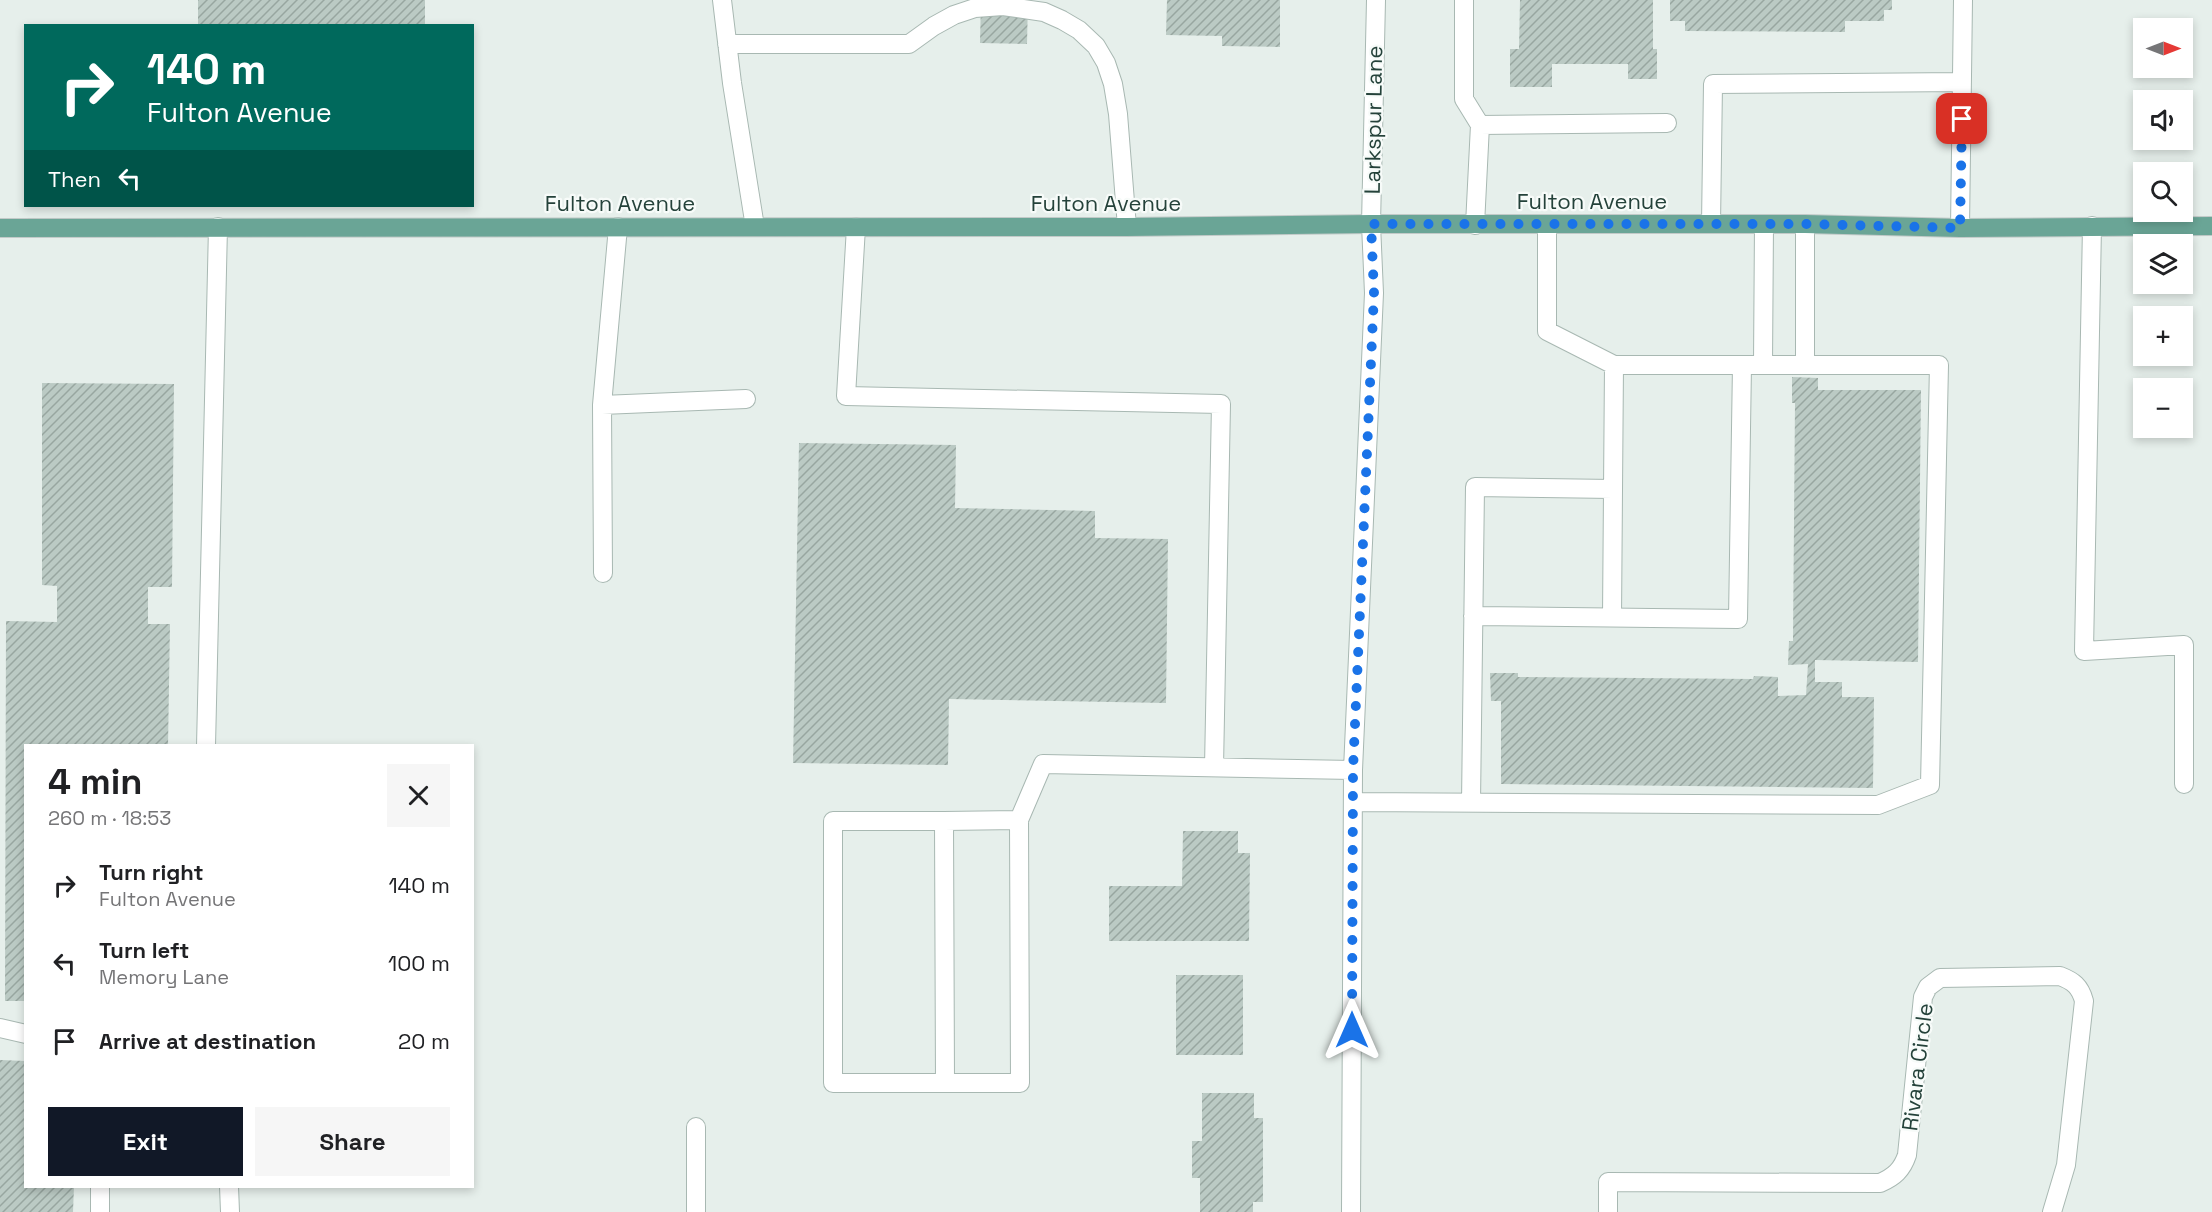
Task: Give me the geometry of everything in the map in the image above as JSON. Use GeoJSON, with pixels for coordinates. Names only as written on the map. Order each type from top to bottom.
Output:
{"type":"FeatureCollection","features":[{"type":"Feature","properties":{"kind":"main road","name":"Fulton Avenue"},"geometry":{"type":"LineString","coordinates":[[0,228],[1127,227],[1371,224],[1805,224],[1960,228],[2212,226]]}},
{"type":"Feature","properties":{"kind":"street"},"geometry":{"type":"LineString","coordinates":[[722,0],[755,227]]}},
{"type":"Feature","properties":{"kind":"street","name":"Larkspur Lane"},"geometry":{"type":"LineString","coordinates":[[1351,1212],[1353,770],[1374,293],[1371,224],[1376,0]]}},
{"type":"Feature","properties":{"kind":"street"},"geometry":{"type":"LineString","coordinates":[[1464,0],[1464,99],[1480,125],[1475,225]]}},
{"type":"Feature","properties":{"kind":"street"},"geometry":{"type":"LineString","coordinates":[[1960,228],[1963,0]]}},
{"type":"Feature","properties":{"kind":"street"},"geometry":{"type":"LineString","coordinates":[[727,44],[909,44],[954,15],[975,8],[1003,6],[1044,12],[1062,20],[1079,30],[1096,46],[1106,63],[1113,84],[1118,114],[1127,227]]}},
{"type":"Feature","properties":{"kind":"street"},"geometry":{"type":"LineString","coordinates":[[1711,224],[1713,84],[1962,82]]}},
{"type":"Feature","properties":{"kind":"street"},"geometry":{"type":"LineString","coordinates":[[1480,125],[1667,123]]}},
{"type":"Feature","properties":{"kind":"street"},"geometry":{"type":"LineString","coordinates":[[1763,365],[1764,224]]}},
{"type":"Feature","properties":{"kind":"street"},"geometry":{"type":"LineString","coordinates":[[1805,224],[1805,365]]}},
{"type":"Feature","properties":{"kind":"street"},"geometry":{"type":"LineString","coordinates":[[1353,802],[1878,805],[1930,785],[1939,365],[1614,365],[1547,331],[1547,225]]}},
{"type":"Feature","properties":{"kind":"street"},"geometry":{"type":"LineString","coordinates":[[2092,226],[2084,651],[2184,645],[2184,784]]}},
{"type":"Feature","properties":{"kind":"street"},"geometry":{"type":"LineString","coordinates":[[206,744],[218,227]]}},
{"type":"Feature","properties":{"kind":"street"},"geometry":{"type":"LineString","coordinates":[[603,573],[602,405],[618,227]]}},
{"type":"Feature","properties":{"kind":"street"},"geometry":{"type":"LineString","coordinates":[[856,227],[846,396],[1221,404],[1214,767]]}},
{"type":"Feature","properties":{"kind":"street"},"geometry":{"type":"LineString","coordinates":[[1612,618],[1614,365]]}},
{"type":"Feature","properties":{"kind":"street"},"geometry":{"type":"LineString","coordinates":[[1473,616],[1738,619],[1742,365]]}},
{"type":"Feature","properties":{"kind":"street"},"geometry":{"type":"LineString","coordinates":[[602,405],[746,399]]}},
{"type":"Feature","properties":{"kind":"street"},"geometry":{"type":"LineString","coordinates":[[1471,803],[1475,487],[1613,489]]}},
{"type":"Feature","properties":{"kind":"street"},"geometry":{"type":"LineString","coordinates":[[1019,820],[833,821],[833,1083],[1020,1083],[1019,820],[1043,764],[1353,770]]}},
{"type":"Feature","properties":{"kind":"street"},"geometry":{"type":"LineString","coordinates":[[944,821],[945,1083]]}},
{"type":"Feature","properties":{"kind":"street","name":"Rivara Circle"},"geometry":{"type":"LineString","coordinates":[[1608,1212],[1608,1182],[1880,1183],[1891,1178],[1903,1166],[1906,1155],[1923,998],[1928,987],[1940,978],[2060,976],[2072,981],[2081,989],[2084,1000],[2066,1165],[2052,1212]]}},
{"type":"Feature","properties":{"kind":"street"},"geometry":{"type":"LineString","coordinates":[[0,1028],[24,1034]]}},
{"type":"Feature","properties":{"kind":"street"},"geometry":{"type":"LineString","coordinates":[[696,1127],[696,1212]]}},
{"type":"Feature","properties":{"kind":"street"},"geometry":{"type":"LineString","coordinates":[[100,1188],[100,1212]]}},
{"type":"Feature","properties":{"kind":"street"},"geometry":{"type":"LineString","coordinates":[[229,1188],[230,1212]]}},
{"type":"Feature","properties":{"kind":"building"},"geometry":{"type":"Polygon","coordinates":[[[198,0],[425,0],[425,24],[198,24],[198,0]]]}},
{"type":"Feature","properties":{"kind":"building"},"geometry":{"type":"Polygon","coordinates":[[[981,0],[1028,0],[1027,44],[980,43],[981,0]]]}},
{"type":"Feature","properties":{"kind":"building"},"geometry":{"type":"Polygon","coordinates":[[[1167,0],[1280,0],[1280,47],[1222,46],[1222,36],[1166,35],[1167,0]]]}},
{"type":"Feature","properties":{"kind":"building"},"geometry":{"type":"Polygon","coordinates":[[[1520,0],[1653,0],[1653,49],[1657,49],[1657,79],[1628,79],[1628,64],[1552,64],[1552,87],[1510,87],[1510,49],[1519,49],[1520,0]]]}},
{"type":"Feature","properties":{"kind":"building"},"geometry":{"type":"Polygon","coordinates":[[[1670,0],[1892,0],[1892,10],[1884,10],[1884,21],[1845,21],[1845,32],[1685,31],[1685,21],[1670,21],[1670,0]]]}},
{"type":"Feature","properties":{"kind":"building"},"geometry":{"type":"Polygon","coordinates":[[[1792,377],[1818,378],[1818,390],[1921,390],[1918,662],[1815,660],[1815,682],[1842,682],[1842,697],[1874,697],[1873,788],[1501,784],[1501,701],[1491,701],[1490,673],[1518,673],[1518,677],[1753,679],[1754,676],[1778,677],[1778,696],[1806,695],[1808,664],[1788,665],[1789,641],[1793,641],[1795,403],[1792,403],[1792,377]]]}},
{"type":"Feature","properties":{"kind":"building"},"geometry":{"type":"Polygon","coordinates":[[[42,383],[174,384],[172,587],[148,587],[148,624],[170,624],[168,744],[24,744],[24,1001],[5,1001],[6,621],[57,622],[57,586],[42,585],[42,383]]]}},
{"type":"Feature","properties":{"kind":"building"},"geometry":{"type":"Polygon","coordinates":[[[799,443],[956,445],[955,508],[1095,511],[1095,538],[1168,539],[1166,703],[949,699],[948,765],[793,763],[799,443]]]}},
{"type":"Feature","properties":{"kind":"building"},"geometry":{"type":"Polygon","coordinates":[[[1183,831],[1238,831],[1238,853],[1250,853],[1249,941],[1109,941],[1109,886],[1182,886],[1183,831]]]}},
{"type":"Feature","properties":{"kind":"building"},"geometry":{"type":"Polygon","coordinates":[[[1176,975],[1243,975],[1243,1055],[1176,1055],[1176,975]]]}},
{"type":"Feature","properties":{"kind":"building"},"geometry":{"type":"Polygon","coordinates":[[[0,1060],[24,1061],[24,1188],[74,1188],[73,1212],[0,1212],[0,1060]]]}},
{"type":"Feature","properties":{"kind":"building"},"geometry":{"type":"Polygon","coordinates":[[[1202,1093],[1254,1093],[1254,1118],[1263,1118],[1263,1202],[1253,1202],[1253,1212],[1200,1212],[1200,1178],[1192,1178],[1192,1141],[1202,1141],[1202,1093]]]}},
{"type":"Feature","properties":{"kind":"route"},"geometry":{"type":"LineString","coordinates":[[1352,1030],[1353,770],[1374,293],[1371,224],[1805,224],[1960,228],[1962,119]]}}]}
